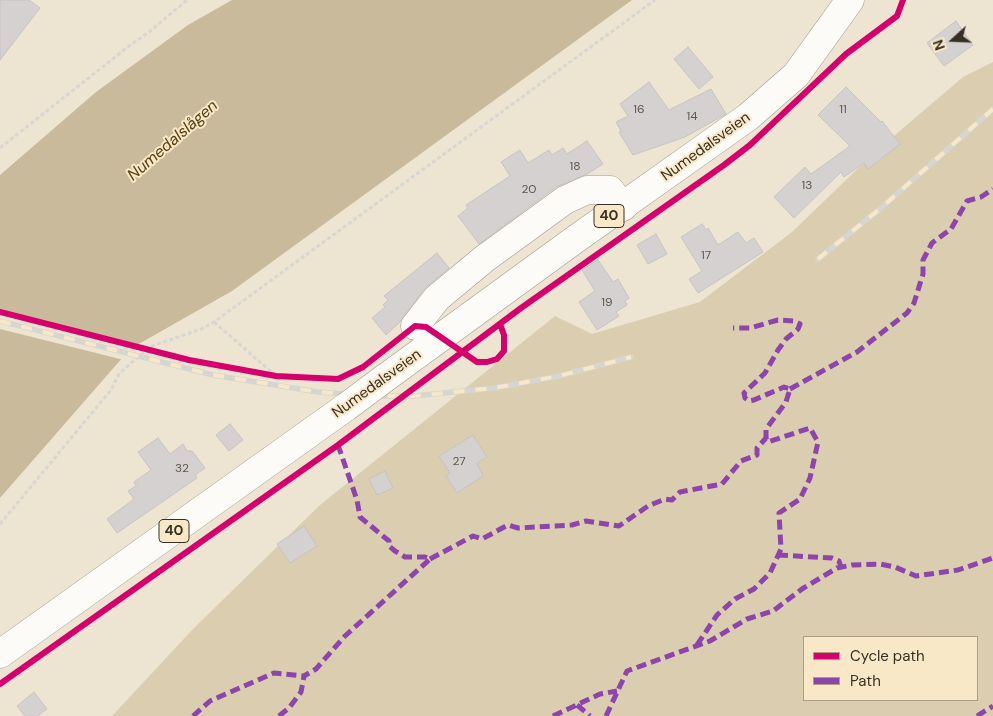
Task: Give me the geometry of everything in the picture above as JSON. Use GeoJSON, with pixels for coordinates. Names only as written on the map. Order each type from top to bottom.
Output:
{"type":"FeatureCollection","features":[{"type":"Feature","properties":{"kind":"main road","name":"Numedalsveien"},"geometry":{"type":"LineString","coordinates":[[0,654],[719,139],[779,91],[809,58],[850,0]]}},
{"type":"Feature","properties":{"kind":"main road"},"geometry":{"type":"LineString","coordinates":[[415,326],[437,298],[565,200],[587,190],[610,190],[623,207]]}},
{"type":"Feature","properties":{"kind":"path"},"geometry":{"type":"LineString","coordinates":[[0,148],[149,32],[187,0]]}},
{"type":"Feature","properties":{"kind":"path"},"geometry":{"type":"LineString","coordinates":[[0,524],[111,390],[119,374],[131,362],[152,346],[201,329],[214,322],[655,0]]}},
{"type":"Feature","properties":{"kind":"path"},"geometry":{"type":"LineString","coordinates":[[214,322],[276,376]]}},
{"type":"Feature","properties":{"kind":"path"},"geometry":{"type":"LineString","coordinates":[[142,348],[160,353]]}},
{"type":"Feature","properties":{"kind":"path"},"geometry":{"type":"LineString","coordinates":[[256,373],[283,377]]}},
{"type":"Feature","properties":{"kind":"shaded area"},"geometry":{"type":"Polygon","coordinates":[[[993,62],[993,716],[112,716],[194,628],[320,505],[555,316],[592,334],[700,302],[792,232],[874,153],[963,77],[993,62]]]}},
{"type":"Feature","properties":{"kind":"water","name":"Numedalslågen"},"geometry":{"type":"Polygon","coordinates":[[[232,0],[632,0],[232,291],[130,349],[0,498],[0,175],[96,92],[188,25],[232,0]]]}},
{"type":"Feature","properties":{"kind":"pier"},"geometry":{"type":"Polygon","coordinates":[[[0,310],[142,345],[132,351],[124,360],[0,329],[0,310]]]}},
{"type":"Feature","properties":{"kind":"building"},"geometry":{"type":"Polygon","coordinates":[[[0,0],[29,0],[40,8],[0,60],[0,0]]]}},
{"type":"Feature","properties":{"kind":"building"},"geometry":{"type":"Polygon","coordinates":[[[956,21],[973,45],[944,66],[927,43],[956,21]]]}},
{"type":"Feature","properties":{"kind":"building"},"geometry":{"type":"Polygon","coordinates":[[[688,47],[713,77],[699,89],[674,59],[688,47]]]}},
{"type":"Feature","properties":{"kind":"building"},"geometry":{"type":"Polygon","coordinates":[[[649,82],[669,110],[711,89],[726,114],[685,137],[633,155],[619,132],[621,131],[616,122],[628,116],[620,104],[649,82]]]}},
{"type":"Feature","properties":{"kind":"building"},"geometry":{"type":"Polygon","coordinates":[[[846,87],[882,121],[900,144],[868,169],[864,163],[844,177],[841,172],[794,218],[774,197],[805,167],[811,174],[850,146],[818,115],[846,87]]]}},
{"type":"Feature","properties":{"kind":"building"},"geometry":{"type":"Polygon","coordinates":[[[587,141],[603,164],[587,174],[556,187],[479,244],[458,216],[468,208],[466,205],[510,176],[501,162],[520,150],[528,163],[549,150],[552,155],[563,148],[567,154],[587,141]]]}},
{"type":"Feature","properties":{"kind":"building"},"geometry":{"type":"Polygon","coordinates":[[[702,224],[706,230],[708,228],[718,245],[738,232],[746,243],[754,238],[763,252],[698,293],[689,279],[702,271],[681,237],[702,224]]]}},
{"type":"Feature","properties":{"kind":"building"},"geometry":{"type":"Polygon","coordinates":[[[656,234],[667,254],[648,264],[637,245],[656,234]]]}},
{"type":"Feature","properties":{"kind":"building"},"geometry":{"type":"Polygon","coordinates":[[[437,253],[449,268],[425,288],[400,322],[386,335],[372,318],[385,307],[383,305],[388,300],[384,296],[437,253]]]}},
{"type":"Feature","properties":{"kind":"building"},"geometry":{"type":"Polygon","coordinates":[[[598,260],[613,282],[618,279],[629,298],[625,301],[627,305],[616,312],[619,316],[597,330],[579,302],[595,291],[582,270],[598,260]]]}},
{"type":"Feature","properties":{"kind":"building"},"geometry":{"type":"Polygon","coordinates":[[[230,424],[243,440],[229,451],[216,435],[230,424]]]}},
{"type":"Feature","properties":{"kind":"building"},"geometry":{"type":"Polygon","coordinates":[[[473,435],[487,457],[477,463],[483,476],[457,493],[446,476],[450,473],[439,456],[473,435]]]}},
{"type":"Feature","properties":{"kind":"building"},"geometry":{"type":"Polygon","coordinates":[[[158,438],[170,454],[183,444],[187,451],[192,451],[205,468],[195,475],[197,478],[117,533],[107,519],[134,499],[128,491],[136,486],[134,482],[151,470],[138,452],[158,438]]]}},
{"type":"Feature","properties":{"kind":"building"},"geometry":{"type":"Polygon","coordinates":[[[385,471],[393,488],[377,495],[369,479],[385,471]]]}},
{"type":"Feature","properties":{"kind":"building"},"geometry":{"type":"Polygon","coordinates":[[[304,526],[317,546],[290,563],[277,544],[304,526]]]}},
{"type":"Feature","properties":{"kind":"building"},"geometry":{"type":"Polygon","coordinates":[[[34,692],[47,709],[37,716],[25,716],[17,706],[34,692]]]}},
{"type":"Feature","properties":{"kind":"railway"},"geometry":{"type":"LineString","coordinates":[[818,259],[881,208],[993,109]]}},
{"type":"Feature","properties":{"kind":"railway"},"geometry":{"type":"LineString","coordinates":[[0,321],[213,375],[318,392],[372,396],[414,396],[494,388],[559,376],[631,357]]}},
{"type":"Feature","properties":{"kind":"marked path"},"geometry":{"type":"LineString","coordinates":[[790,389],[857,352],[907,313],[914,303],[923,274],[923,260],[932,243],[951,229],[967,201],[981,197],[993,189]]}},
{"type":"Feature","properties":{"kind":"marked path"},"geometry":{"type":"LineString","coordinates":[[697,645],[717,615],[735,599],[754,589],[770,573],[781,549],[779,513],[800,499],[810,478],[818,442],[810,428],[768,442],[766,429],[786,402],[790,389],[784,387],[749,401],[745,398],[744,393],[765,373],[778,350],[786,339],[798,329],[800,324],[794,321],[778,320],[750,328],[733,328]]}},
{"type":"Feature","properties":{"kind":"marked path"},"geometry":{"type":"LineString","coordinates":[[430,559],[473,536],[482,539],[508,525],[518,528],[572,525],[586,521],[619,526],[648,506],[665,499],[672,500],[680,492],[722,484],[741,461],[757,455],[757,448],[766,438]]}},
{"type":"Feature","properties":{"kind":"marked path"},"geometry":{"type":"LineString","coordinates":[[279,716],[289,708],[301,692],[304,676],[316,669],[345,636],[430,559],[425,557],[405,557],[389,546],[389,541],[360,517],[357,500],[338,445]]}},
{"type":"Feature","properties":{"kind":"marked path"},"geometry":{"type":"LineString","coordinates":[[778,555],[832,558],[839,561],[841,567]]}},
{"type":"Feature","properties":{"kind":"marked path"},"geometry":{"type":"LineString","coordinates":[[606,716],[627,671],[710,641],[747,619],[773,611],[802,589],[837,568],[852,565],[880,564],[895,567],[916,576],[958,570],[993,558]]}},
{"type":"Feature","properties":{"kind":"marked path"},"geometry":{"type":"LineString","coordinates":[[193,716],[210,701],[274,673],[304,676]]}},
{"type":"Feature","properties":{"kind":"marked path"},"geometry":{"type":"LineString","coordinates":[[553,716],[600,694],[617,691]]}},
{"type":"Feature","properties":{"kind":"marked path"},"geometry":{"type":"LineString","coordinates":[[577,705],[590,716]]}},
{"type":"Feature","properties":{"kind":"marked path"},"geometry":{"type":"LineString","coordinates":[[977,716],[993,706]]}},
{"type":"Feature","properties":{"kind":"cycle path"},"geometry":{"type":"LineString","coordinates":[[0,684],[338,445],[521,308],[724,165],[750,145],[846,54],[897,16],[903,0]]}},
{"type":"Feature","properties":{"kind":"cycle path"},"geometry":{"type":"LineString","coordinates":[[0,312],[189,360],[276,376],[338,379],[363,367],[415,326],[426,327],[477,362],[497,359],[504,351],[504,335],[500,324]]}}]}
